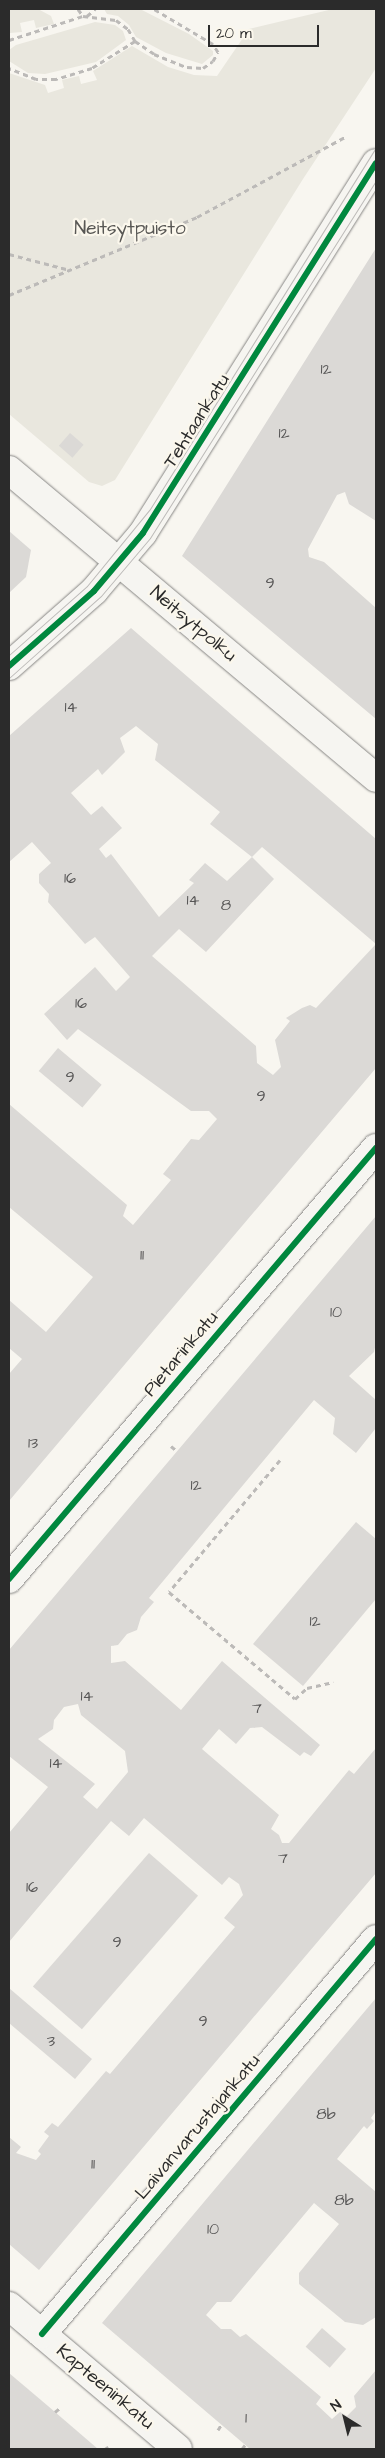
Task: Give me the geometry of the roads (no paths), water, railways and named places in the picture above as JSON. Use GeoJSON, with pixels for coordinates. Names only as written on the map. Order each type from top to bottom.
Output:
{"type":"FeatureCollection","features":[{"type":"Feature","properties":{"kind":"street","name":"Tehtaankatu"},"geometry":{"type":"LineString","coordinates":[[9,666],[78,606],[119,563],[162,505],[376,163]]}},
{"type":"Feature","properties":{"kind":"street","name":"Neitsytpolku"},"geometry":{"type":"LineString","coordinates":[[9,470],[376,778]]}},
{"type":"Feature","properties":{"kind":"street","name":"Pietarinkatu"},"geometry":{"type":"LineString","coordinates":[[9,1579],[376,1148]]}},
{"type":"Feature","properties":{"kind":"street","name":"Laivanvarustajankatu"},"geometry":{"type":"LineString","coordinates":[[42,2334],[376,1939]]}},
{"type":"Feature","properties":{"kind":"street","name":"Kapteeninkatu"},"geometry":{"type":"LineString","coordinates":[[9,2306],[178,2449]]}},
{"type":"Feature","properties":{"kind":"tram line"},"geometry":{"type":"LineString","coordinates":[[9,655],[87,586],[150,509],[376,147]]}},
{"type":"Feature","properties":{"kind":"tram line"},"geometry":{"type":"LineString","coordinates":[[9,678],[101,596],[150,538],[376,180]]}},
{"type":"Feature","properties":{"kind":"park label","name":"Neitsytpuisto"},"geometry":{"type":"Point","coordinates":[130,229]}}]}
